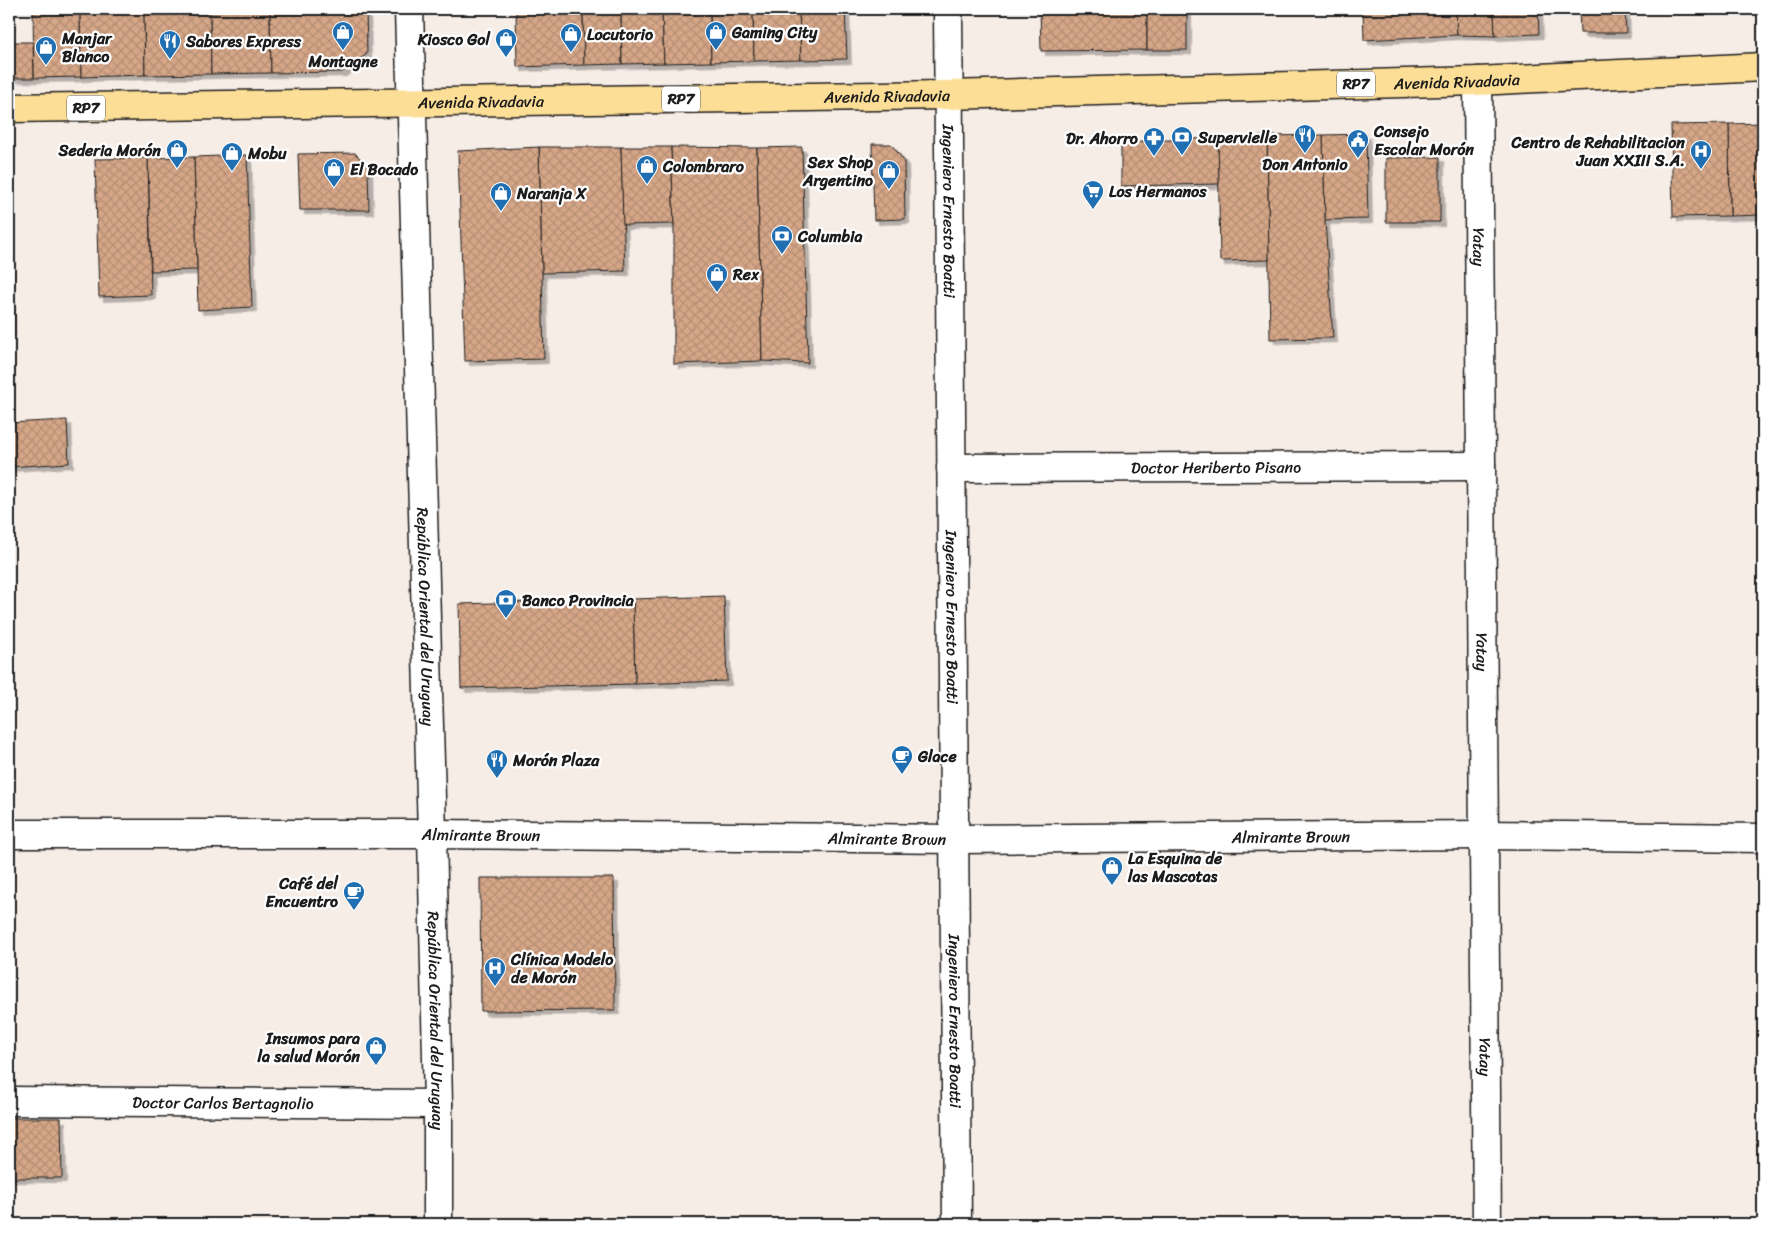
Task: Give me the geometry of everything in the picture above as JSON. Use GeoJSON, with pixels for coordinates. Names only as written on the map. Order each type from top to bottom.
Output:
{"type":"FeatureCollection","features":[{"type":"Feature","properties":{"kind":"main road","name":"Avenida Rivadavia"},"geometry":{"type":"LineString","coordinates":[[9,108],[948,95],[1478,81],[1763,67]]}},
{"type":"Feature","properties":{"kind":"street","name":"República Oriental del Uruguay"},"geometry":{"type":"LineString","coordinates":[[409,9],[432,834],[438,1104],[438,1224]]}},
{"type":"Feature","properties":{"kind":"street","name":"Ingeniero Ernesto Boatti"},"geometry":{"type":"LineString","coordinates":[[948,9],[957,1224]]}},
{"type":"Feature","properties":{"kind":"street","name":"Yatay"},"geometry":{"type":"LineString","coordinates":[[1478,81],[1487,1224]]}},
{"type":"Feature","properties":{"kind":"street","name":"Doctor Heriberto Pisano"},"geometry":{"type":"LineString","coordinates":[[951,468],[1481,466]]}},
{"type":"Feature","properties":{"kind":"street","name":"Almirante Brown"},"geometry":{"type":"LineString","coordinates":[[9,834],[432,834],[955,839],[1483,835],[1763,838]]}},
{"type":"Feature","properties":{"kind":"street","name":"Doctor Carlos Bertagnolio"},"geometry":{"type":"LineString","coordinates":[[9,1101],[438,1104]]}},
{"type":"Feature","properties":{"kind":"building"},"geometry":{"type":"Polygon","coordinates":[[[33,9],[80,9],[81,77],[34,78],[33,9]]]}},
{"type":"Feature","properties":{"kind":"building"},"geometry":{"type":"Polygon","coordinates":[[[80,9],[144,9],[145,75],[81,77],[80,9]]]}},
{"type":"Feature","properties":{"kind":"building"},"geometry":{"type":"Polygon","coordinates":[[[144,9],[210,9],[211,74],[145,75],[144,9]]]}},
{"type":"Feature","properties":{"kind":"building"},"geometry":{"type":"Polygon","coordinates":[[[210,9],[270,9],[271,73],[211,74],[210,9]]]}},
{"type":"Feature","properties":{"kind":"building"},"geometry":{"type":"Polygon","coordinates":[[[270,9],[366,9],[367,54],[342,72],[271,73],[270,9]]]}},
{"type":"Feature","properties":{"kind":"building"},"geometry":{"type":"Polygon","coordinates":[[[516,9],[583,9],[584,65],[517,67],[516,9]]]}},
{"type":"Feature","properties":{"kind":"building"},"geometry":{"type":"Polygon","coordinates":[[[583,9],[621,9],[622,64],[584,65],[583,9]]]}},
{"type":"Feature","properties":{"kind":"building"},"geometry":{"type":"Polygon","coordinates":[[[621,9],[662,9],[664,63],[622,64],[621,9]]]}},
{"type":"Feature","properties":{"kind":"building"},"geometry":{"type":"Polygon","coordinates":[[[662,9],[710,9],[711,62],[664,63],[662,9]]]}},
{"type":"Feature","properties":{"kind":"building"},"geometry":{"type":"Polygon","coordinates":[[[710,9],[753,9],[754,61],[711,62],[710,9]]]}},
{"type":"Feature","properties":{"kind":"building"},"geometry":{"type":"Polygon","coordinates":[[[753,9],[799,9],[801,60],[754,61],[753,9]]]}},
{"type":"Feature","properties":{"kind":"building"},"geometry":{"type":"Polygon","coordinates":[[[799,9],[845,9],[847,59],[801,60],[799,9]]]}},
{"type":"Feature","properties":{"kind":"building"},"geometry":{"type":"Polygon","coordinates":[[[1040,9],[1147,9],[1147,50],[1041,51],[1040,9]]]}},
{"type":"Feature","properties":{"kind":"building"},"geometry":{"type":"Polygon","coordinates":[[[1147,9],[1187,9],[1187,50],[1147,50],[1147,9]]]}},
{"type":"Feature","properties":{"kind":"building"},"geometry":{"type":"Polygon","coordinates":[[[1363,9],[1456,9],[1457,35],[1364,40],[1363,9]]]}},
{"type":"Feature","properties":{"kind":"building"},"geometry":{"type":"Polygon","coordinates":[[[1456,9],[1494,9],[1495,36],[1457,35],[1456,9]]]}},
{"type":"Feature","properties":{"kind":"building"},"geometry":{"type":"Polygon","coordinates":[[[1494,9],[1538,9],[1539,34],[1495,36],[1494,9]]]}},
{"type":"Feature","properties":{"kind":"building"},"geometry":{"type":"Polygon","coordinates":[[[1579,9],[1625,9],[1626,33],[1580,33],[1579,9]]]}},
{"type":"Feature","properties":{"kind":"building"},"geometry":{"type":"Polygon","coordinates":[[[9,42],[33,42],[34,78],[9,78],[9,42]]]}},
{"type":"Feature","properties":{"kind":"building"},"geometry":{"type":"Polygon","coordinates":[[[1763,123],[1763,215],[1730,216],[1729,124],[1763,123]]]}},
{"type":"Feature","properties":{"kind":"building","name":"Centro de Rehabilitacion Juan XXIII S.A."},"geometry":{"type":"Polygon","coordinates":[[[1729,124],[1730,216],[1673,217],[1671,125],[1729,124]]]}},
{"type":"Feature","properties":{"kind":"building"},"geometry":{"type":"Polygon","coordinates":[[[1366,134],[1368,219],[1325,220],[1323,135],[1366,134]]]}},
{"type":"Feature","properties":{"kind":"building"},"geometry":{"type":"Polygon","coordinates":[[[1323,135],[1325,220],[1333,338],[1270,339],[1267,136],[1323,135]]]}},
{"type":"Feature","properties":{"kind":"building"},"geometry":{"type":"Polygon","coordinates":[[[1267,136],[1269,260],[1220,261],[1218,138],[1267,136]]]}},
{"type":"Feature","properties":{"kind":"building"},"geometry":{"type":"Polygon","coordinates":[[[1218,138],[1219,184],[1121,186],[1121,142],[1218,138]]]}},
{"type":"Feature","properties":{"kind":"building","name":"Sex Shop Argentino"},"geometry":{"type":"Polygon","coordinates":[[[872,144],[891,144],[904,161],[905,219],[874,220],[872,144]]]}},
{"type":"Feature","properties":{"kind":"building"},"geometry":{"type":"Polygon","coordinates":[[[539,147],[621,147],[625,271],[542,273],[539,147]]]}},
{"type":"Feature","properties":{"kind":"building","name":"Naranja X"},"geometry":{"type":"Polygon","coordinates":[[[539,147],[544,359],[465,361],[458,151],[539,147]]]}},
{"type":"Feature","properties":{"kind":"building","name":"Colombraro"},"geometry":{"type":"Polygon","coordinates":[[[621,147],[671,147],[674,224],[623,225],[621,147]]]}},
{"type":"Feature","properties":{"kind":"building","name":"Rex"},"geometry":{"type":"Polygon","coordinates":[[[671,147],[757,148],[762,361],[674,364],[674,224],[671,147]]]}},
{"type":"Feature","properties":{"kind":"building","name":"Columbia"},"geometry":{"type":"Polygon","coordinates":[[[802,147],[808,363],[762,361],[757,148],[802,147]]]}},
{"type":"Feature","properties":{"kind":"building","name":"El Bocado"},"geometry":{"type":"Polygon","coordinates":[[[355,153],[368,167],[369,210],[300,210],[298,154],[355,153]]]}},
{"type":"Feature","properties":{"kind":"building"},"geometry":{"type":"Polygon","coordinates":[[[247,155],[252,307],[198,310],[194,157],[247,155]]]}},
{"type":"Feature","properties":{"kind":"building"},"geometry":{"type":"Polygon","coordinates":[[[194,157],[197,270],[151,271],[148,158],[194,157]]]}},
{"type":"Feature","properties":{"kind":"building"},"geometry":{"type":"Polygon","coordinates":[[[1440,157],[1440,222],[1386,222],[1386,158],[1440,157]]]}},
{"type":"Feature","properties":{"kind":"building"},"geometry":{"type":"Polygon","coordinates":[[[148,158],[151,295],[99,297],[95,159],[148,158]]]}},
{"type":"Feature","properties":{"kind":"building"},"geometry":{"type":"Polygon","coordinates":[[[9,267],[11,331],[9,331],[9,267]]]}},
{"type":"Feature","properties":{"kind":"building"},"geometry":{"type":"Polygon","coordinates":[[[67,420],[69,463],[9,467],[9,423],[67,420]]]}},
{"type":"Feature","properties":{"kind":"building"},"geometry":{"type":"Polygon","coordinates":[[[724,596],[727,681],[635,684],[633,599],[724,596]]]}},
{"type":"Feature","properties":{"kind":"building"},"geometry":{"type":"Polygon","coordinates":[[[633,599],[635,684],[461,688],[459,604],[633,599]]]}},
{"type":"Feature","properties":{"kind":"building"},"geometry":{"type":"Polygon","coordinates":[[[480,878],[614,878],[615,1010],[481,1011],[480,878]]]}},
{"type":"Feature","properties":{"kind":"building"},"geometry":{"type":"Polygon","coordinates":[[[9,1118],[61,1118],[62,1178],[9,1178],[9,1118]]]}},
{"type":"Feature","properties":{"kind":"place","name":"Montagne"},"geometry":{"type":"Point","coordinates":[343,51]}},
{"type":"Feature","properties":{"kind":"place","name":"Gaming City"},"geometry":{"type":"Point","coordinates":[716,51]}},
{"type":"Feature","properties":{"kind":"place","name":"Locutorio"},"geometry":{"type":"Point","coordinates":[571,53]}},
{"type":"Feature","properties":{"kind":"place","name":"Kiosco Gol"},"geometry":{"type":"Point","coordinates":[506,58]}},
{"type":"Feature","properties":{"kind":"place","name":"Sabores Express"},"geometry":{"type":"Point","coordinates":[170,60]}},
{"type":"Feature","properties":{"kind":"place","name":"Manjar Blanco"},"geometry":{"type":"Point","coordinates":[46,66]}},
{"type":"Feature","properties":{"kind":"place","name":"Don Antonio"},"geometry":{"type":"Point","coordinates":[1305,154]}},
{"type":"Feature","properties":{"kind":"place","name":"Supervielle"},"geometry":{"type":"Point","coordinates":[1182,156]}},
{"type":"Feature","properties":{"kind":"place","name":"Dr. Ahorro"},"geometry":{"type":"Point","coordinates":[1154,157]}},
{"type":"Feature","properties":{"kind":"place","name":"Consejo Escolar Morón"},"geometry":{"type":"Point","coordinates":[1358,159]}},
{"type":"Feature","properties":{"kind":"place","name":"Sederia Morón"},"geometry":{"type":"Point","coordinates":[177,169]}},
{"type":"Feature","properties":{"kind":"place","name":"Centro de Rehabilitacion Juan XXIII S.A."},"geometry":{"type":"Point","coordinates":[1701,170]}},
{"type":"Feature","properties":{"kind":"place","name":"Mobu"},"geometry":{"type":"Point","coordinates":[232,172]}},
{"type":"Feature","properties":{"kind":"place","name":"Colombraro"},"geometry":{"type":"Point","coordinates":[647,185]}},
{"type":"Feature","properties":{"kind":"place","name":"El Bocado"},"geometry":{"type":"Point","coordinates":[334,188]}},
{"type":"Feature","properties":{"kind":"place","name":"Sex Shop Argentino"},"geometry":{"type":"Point","coordinates":[889,190]}},
{"type":"Feature","properties":{"kind":"place","name":"Los Hermanos"},"geometry":{"type":"Point","coordinates":[1093,210]}},
{"type":"Feature","properties":{"kind":"place","name":"Naranja X"},"geometry":{"type":"Point","coordinates":[501,212]}},
{"type":"Feature","properties":{"kind":"place","name":"Columbia"},"geometry":{"type":"Point","coordinates":[782,255]}},
{"type":"Feature","properties":{"kind":"place","name":"Rex"},"geometry":{"type":"Point","coordinates":[717,293]}},
{"type":"Feature","properties":{"kind":"place","name":"Banco Provincia"},"geometry":{"type":"Point","coordinates":[506,619]}},
{"type":"Feature","properties":{"kind":"place","name":"Glace"},"geometry":{"type":"Point","coordinates":[902,775]}},
{"type":"Feature","properties":{"kind":"place","name":"Morón Plaza"},"geometry":{"type":"Point","coordinates":[497,779]}},
{"type":"Feature","properties":{"kind":"place","name":"La Esquina de las Mascotas"},"geometry":{"type":"Point","coordinates":[1112,886]}},
{"type":"Feature","properties":{"kind":"place","name":"Café del Encuentro"},"geometry":{"type":"Point","coordinates":[354,911]}},
{"type":"Feature","properties":{"kind":"place","name":"Clínica Modelo de Morón"},"geometry":{"type":"Point","coordinates":[495,987]}},
{"type":"Feature","properties":{"kind":"place","name":"Insumos para la salud Morón"},"geometry":{"type":"Point","coordinates":[376,1066]}}]}
